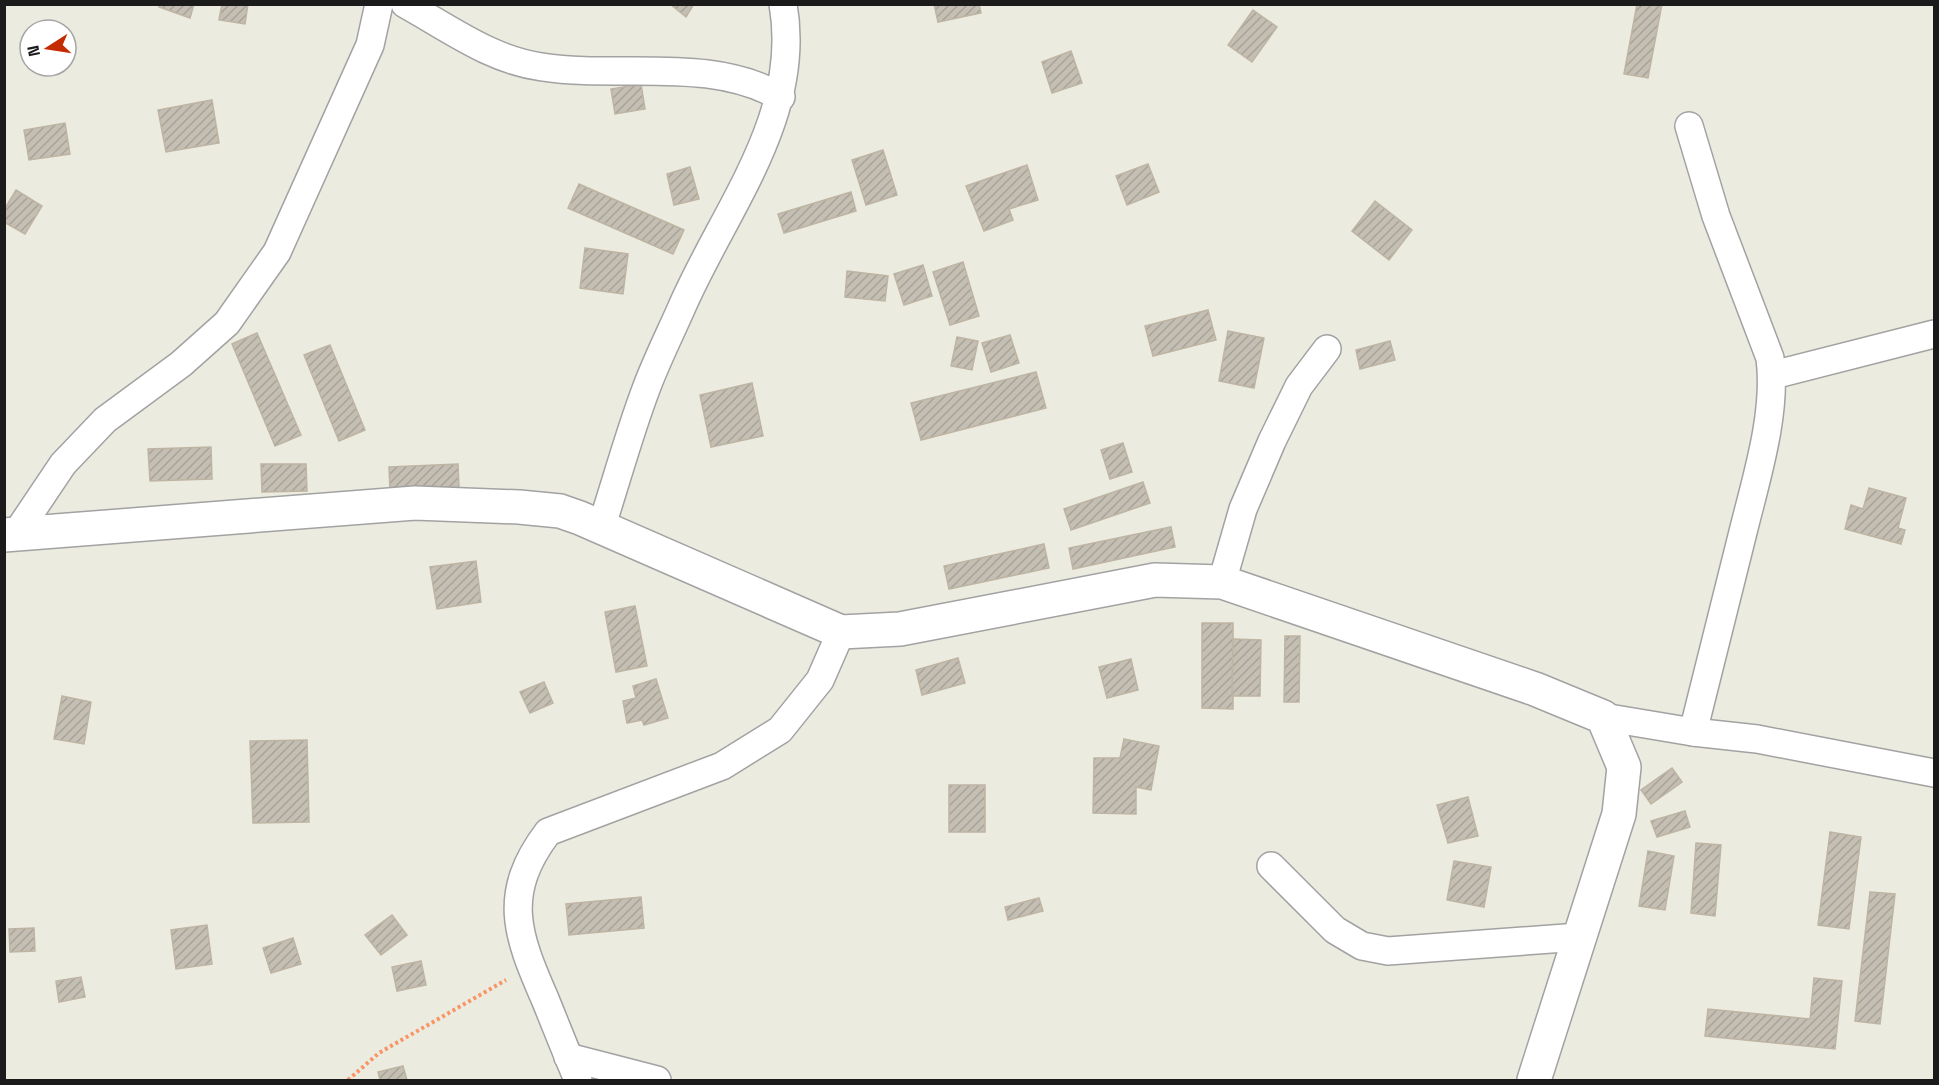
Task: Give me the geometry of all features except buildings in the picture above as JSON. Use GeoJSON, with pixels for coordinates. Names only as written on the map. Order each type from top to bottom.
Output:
{"type":"FeatureCollection","features":[{"type":"Feature","properties":{"kind":"street"},"geometry":{"type":"LineString","coordinates":[[10,535],[63,464],[105,420],[181,364],[227,323],[277,252],[369,45],[379,4]]}},
{"type":"Feature","properties":{"kind":"street"},"geometry":{"type":"LineString","coordinates":[[405,4],[487,52],[505,59],[542,67],[596,71],[649,69],[734,79],[761,86],[780,97]]}},
{"type":"Feature","properties":{"kind":"street"},"geometry":{"type":"LineString","coordinates":[[601,528],[646,389],[691,286],[771,128],[780,97],[787,57],[783,4]]}},
{"type":"Feature","properties":{"kind":"street"},"geometry":{"type":"LineString","coordinates":[[1689,126],[1716,216],[1770,358],[1773,375],[1771,401],[1751,497],[1693,732]]}},
{"type":"Feature","properties":{"kind":"street"},"geometry":{"type":"LineString","coordinates":[[1773,375],[1935,334]]}},
{"type":"Feature","properties":{"kind":"street"},"geometry":{"type":"LineString","coordinates":[[1222,582],[1243,509],[1272,441],[1299,386],[1327,349]]}},
{"type":"Feature","properties":{"kind":"street"},"geometry":{"type":"LineString","coordinates":[[10,535],[415,502],[560,512],[841,632],[900,628],[1155,580],[1222,582],[1535,689],[1603,717],[1693,732],[1756,739],[1935,773]]}},
{"type":"Feature","properties":{"kind":"street"},"geometry":{"type":"LineString","coordinates":[[657,1080],[573,1069],[520,939],[520,887],[532,854],[548,832],[722,766],[780,729],[820,680],[841,632]]}},
{"type":"Feature","properties":{"kind":"street"},"geometry":{"type":"LineString","coordinates":[[1534,1080],[1619,814],[1624,767],[1603,717]]}},
{"type":"Feature","properties":{"kind":"street"},"geometry":{"type":"LineString","coordinates":[[1271,866],[1335,930],[1362,946],[1388,951],[1579,937]]}},
{"type":"Feature","properties":{"kind":"path"},"geometry":{"type":"LineString","coordinates":[[348,1080],[379,1053],[435,1023],[529,965]]}}]}
